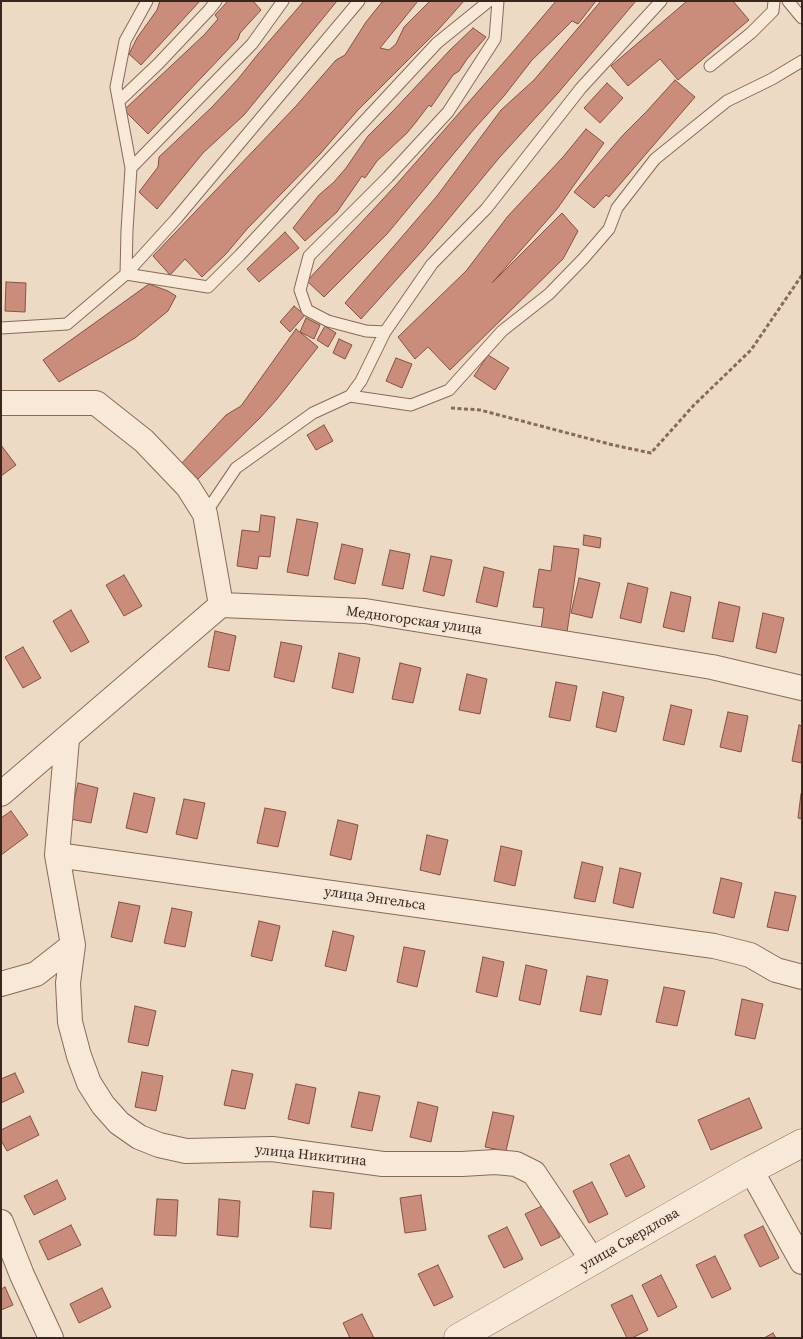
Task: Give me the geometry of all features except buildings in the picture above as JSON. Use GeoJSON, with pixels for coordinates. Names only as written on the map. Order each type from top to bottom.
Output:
{"type":"FeatureCollection","features":[{"type":"Feature","properties":{"kind":"street"},"geometry":{"type":"LineString","coordinates":[[1,403],[96,403],[144,441],[188,487],[205,514],[222,605],[1,794]]}},
{"type":"Feature","properties":{"kind":"street","name":"Медногорская улица"},"geometry":{"type":"LineString","coordinates":[[222,605],[365,611],[712,668],[802,688]]}},
{"type":"Feature","properties":{"kind":"street"},"geometry":{"type":"LineString","coordinates":[[57,854],[67,739]]}},
{"type":"Feature","properties":{"kind":"street","name":"улица Никитина"},"geometry":{"type":"LineString","coordinates":[[57,854],[73,945],[68,983],[70,1022],[79,1056],[89,1083],[119,1123],[139,1137],[160,1145],[186,1151],[272,1149],[383,1164],[494,1162],[516,1164],[534,1173],[593,1261]]}},
{"type":"Feature","properties":{"kind":"street","name":"улица Энгельса"},"geometry":{"type":"LineString","coordinates":[[57,854],[714,946],[750,955],[776,970],[802,977]]}},
{"type":"Feature","properties":{"kind":"street"},"geometry":{"type":"LineString","coordinates":[[1,984],[36,974],[73,945]]}},
{"type":"Feature","properties":{"kind":"street","name":"улица Свердлова"},"geometry":{"type":"LineString","coordinates":[[458,1338],[751,1170],[802,1143]]}},
{"type":"Feature","properties":{"kind":"street"},"geometry":{"type":"LineString","coordinates":[[751,1170],[802,1262]]}},
{"type":"Feature","properties":{"kind":"street"},"geometry":{"type":"LineString","coordinates":[[1,1222],[22,1275],[51,1338]]}},
{"type":"Feature","properties":{"kind":"lane"},"geometry":{"type":"LineString","coordinates":[[126,274],[131,168],[116,87],[125,41],[147,1]]}},
{"type":"Feature","properties":{"kind":"lane"},"geometry":{"type":"LineString","coordinates":[[119,101],[158,64],[216,1]]}},
{"type":"Feature","properties":{"kind":"lane"},"geometry":{"type":"LineString","coordinates":[[131,168],[252,44],[283,1]]}},
{"type":"Feature","properties":{"kind":"lane"},"geometry":{"type":"LineString","coordinates":[[1,328],[67,324],[126,274],[176,219],[359,1]]}},
{"type":"Feature","properties":{"kind":"lane"},"geometry":{"type":"LineString","coordinates":[[126,274],[208,287],[437,43],[489,1]]}},
{"type":"Feature","properties":{"kind":"lane"},"geometry":{"type":"LineString","coordinates":[[385,332],[366,332],[328,321],[307,310],[300,290],[309,256],[388,177],[448,112],[495,39],[498,1]]}},
{"type":"Feature","properties":{"kind":"lane"},"geometry":{"type":"LineString","coordinates":[[205,514],[236,468],[313,413],[350,396],[360,381],[385,332],[432,264],[486,209],[581,88],[661,1]]}},
{"type":"Feature","properties":{"kind":"lane"},"geometry":{"type":"LineString","coordinates":[[710,66],[751,33],[772,11],[774,1]]}},
{"type":"Feature","properties":{"kind":"lane"},"geometry":{"type":"LineString","coordinates":[[788,1],[802,18]]}},
{"type":"Feature","properties":{"kind":"lane"},"geometry":{"type":"LineString","coordinates":[[350,396],[411,405],[449,390],[502,331],[549,294],[584,258],[609,229],[617,208],[655,159],[727,101],[772,79],[802,61]]}},
{"type":"Feature","properties":{"kind":"path"},"geometry":{"type":"LineString","coordinates":[[450,408],[480,410],[613,445],[651,453],[694,405],[751,350],[802,275]]}}]}
